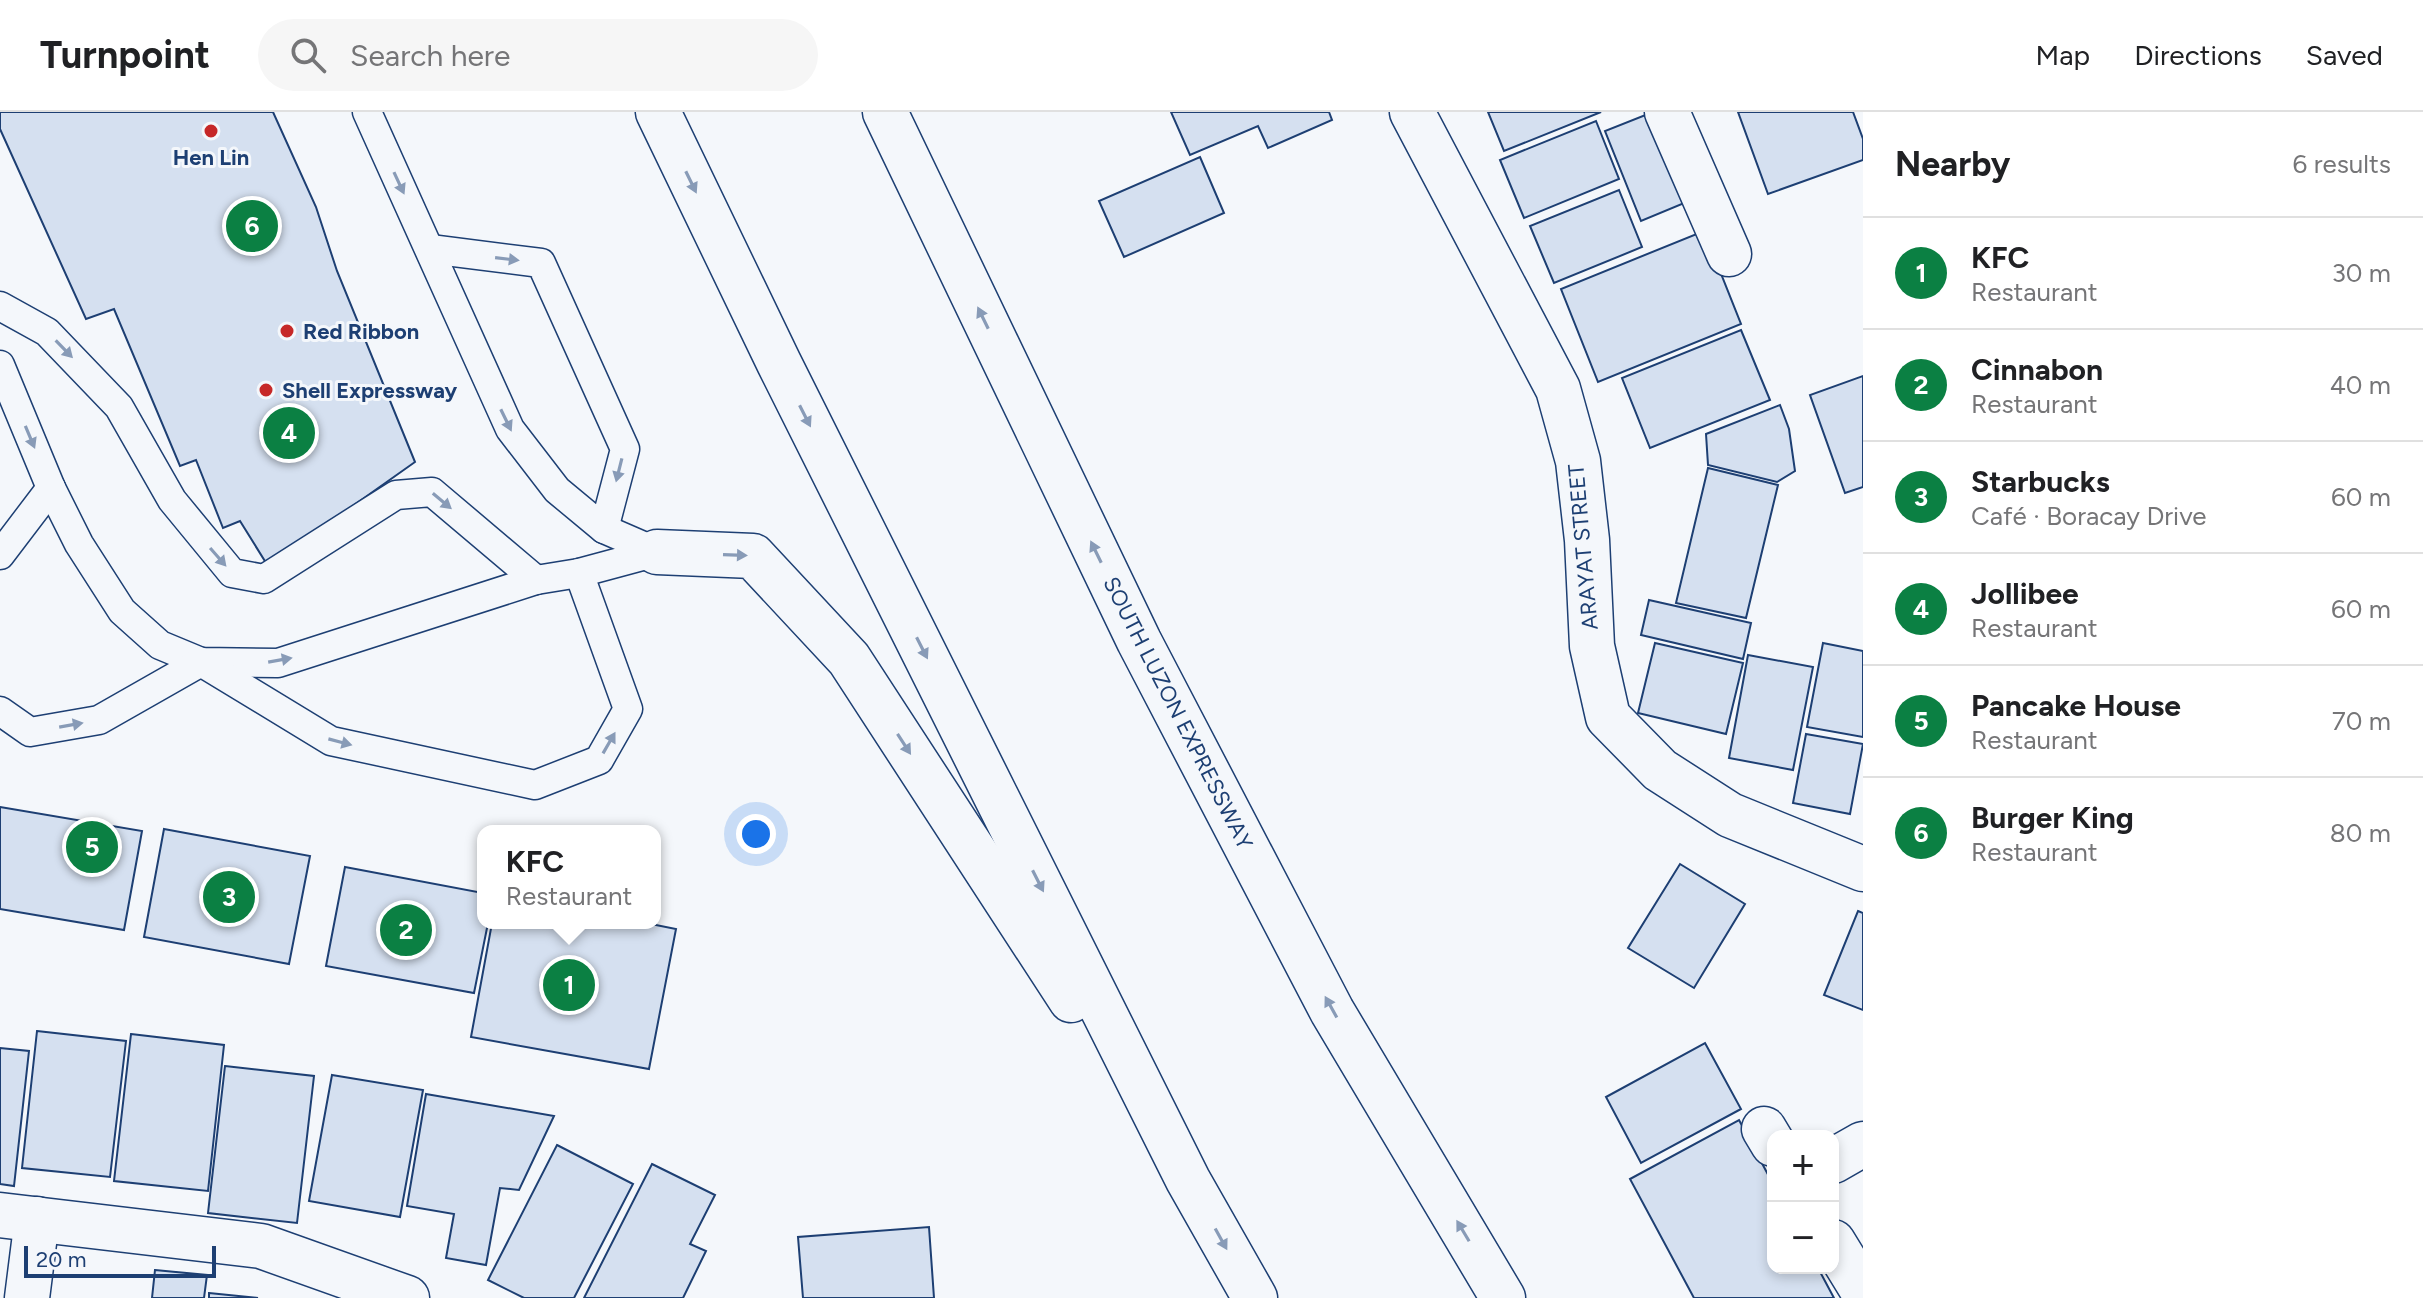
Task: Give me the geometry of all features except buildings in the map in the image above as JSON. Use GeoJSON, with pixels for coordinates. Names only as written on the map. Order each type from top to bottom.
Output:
{"type":"FeatureCollection","features":[{"type":"Feature","properties":{"kind":"main road"},"geometry":{"type":"LineString","coordinates":[[658,112],[779,363],[1188,1180],[1255,1298]]}},
{"type":"Feature","properties":{"kind":"main road","name":"SOUTH LUZON EXPRESSWAY"},"geometry":{"type":"LineString","coordinates":[[885,112],[1001,357],[1168,696],[1332,1011],[1503,1298]]}},
{"type":"Feature","properties":{"kind":"main road","name":"ARAYAT STREET"},"geometry":{"type":"LineString","coordinates":[[1412,112],[1558,389],[1578,461],[1587,540],[1592,646],[1608,717],[1660,770],[1730,815],[1863,869]]}},
{"type":"Feature","properties":{"kind":"main road"},"geometry":{"type":"LineString","coordinates":[[1667,112],[1729,254]]}},
{"type":"Feature","properties":{"kind":"main road"},"geometry":{"type":"LineString","coordinates":[[657,552],[753,556],[849,659],[1188,1180]]}},
{"type":"Feature","properties":{"kind":"main road"},"geometry":{"type":"LineString","coordinates":[[1839,1158],[1863,1144]]}},
{"type":"Feature","properties":{"kind":"main road"},"geometry":{"type":"LineString","coordinates":[[27,1298],[18,1217],[261,1246],[407,1298]]}},
{"type":"Feature","properties":{"kind":"main road"},"geometry":{"type":"LineString","coordinates":[[1839,1252],[1863,1291]]}},
{"type":"Feature","properties":{"kind":"lane"},"geometry":{"type":"LineString","coordinates":[[367,112],[510,429],[557,490],[604,529],[657,552]]}},
{"type":"Feature","properties":{"kind":"lane"},"geometry":{"type":"LineString","coordinates":[[430,249],[541,263],[625,449],[604,529]]}},
{"type":"Feature","properties":{"kind":"lane"},"geometry":{"type":"LineString","coordinates":[[0,306],[47,332],[119,407],[172,500],[232,573],[264,579],[396,495],[432,492],[536,580]]}},
{"type":"Feature","properties":{"kind":"lane"},"geometry":{"type":"LineString","coordinates":[[0,365],[51,488],[79,544],[122,611],[160,645],[201,662],[331,741],[535,785],[599,760],[628,709],[579,573]]}},
{"type":"Feature","properties":{"kind":"lane"},"geometry":{"type":"LineString","coordinates":[[0,555],[51,488]]}},
{"type":"Feature","properties":{"kind":"lane"},"geometry":{"type":"LineString","coordinates":[[0,711],[30,732],[99,720],[201,662],[278,663],[536,580],[579,573],[657,552]]}},
{"type":"Feature","properties":{"kind":"place","name":"Hen Lin"},"geometry":{"type":"Point","coordinates":[211,131]}},
{"type":"Feature","properties":{"kind":"place","name":"Burger King"},"geometry":{"type":"Point","coordinates":[252,226]}},
{"type":"Feature","properties":{"kind":"place","name":"Red Ribbon"},"geometry":{"type":"Point","coordinates":[287,331]}},
{"type":"Feature","properties":{"kind":"place","name":"Shell Expressway"},"geometry":{"type":"Point","coordinates":[266,390]}},
{"type":"Feature","properties":{"kind":"place","name":"Jollibee"},"geometry":{"type":"Point","coordinates":[289,433]}},
{"type":"Feature","properties":{"kind":"place","name":"Pancake House"},"geometry":{"type":"Point","coordinates":[92,847]}},
{"type":"Feature","properties":{"kind":"place","name":"Starbucks"},"geometry":{"type":"Point","coordinates":[229,897]}},
{"type":"Feature","properties":{"kind":"place","name":"Cinnabon"},"geometry":{"type":"Point","coordinates":[406,930]}},
{"type":"Feature","properties":{"kind":"place","name":"KFC"},"geometry":{"type":"Point","coordinates":[569,985]}}]}
